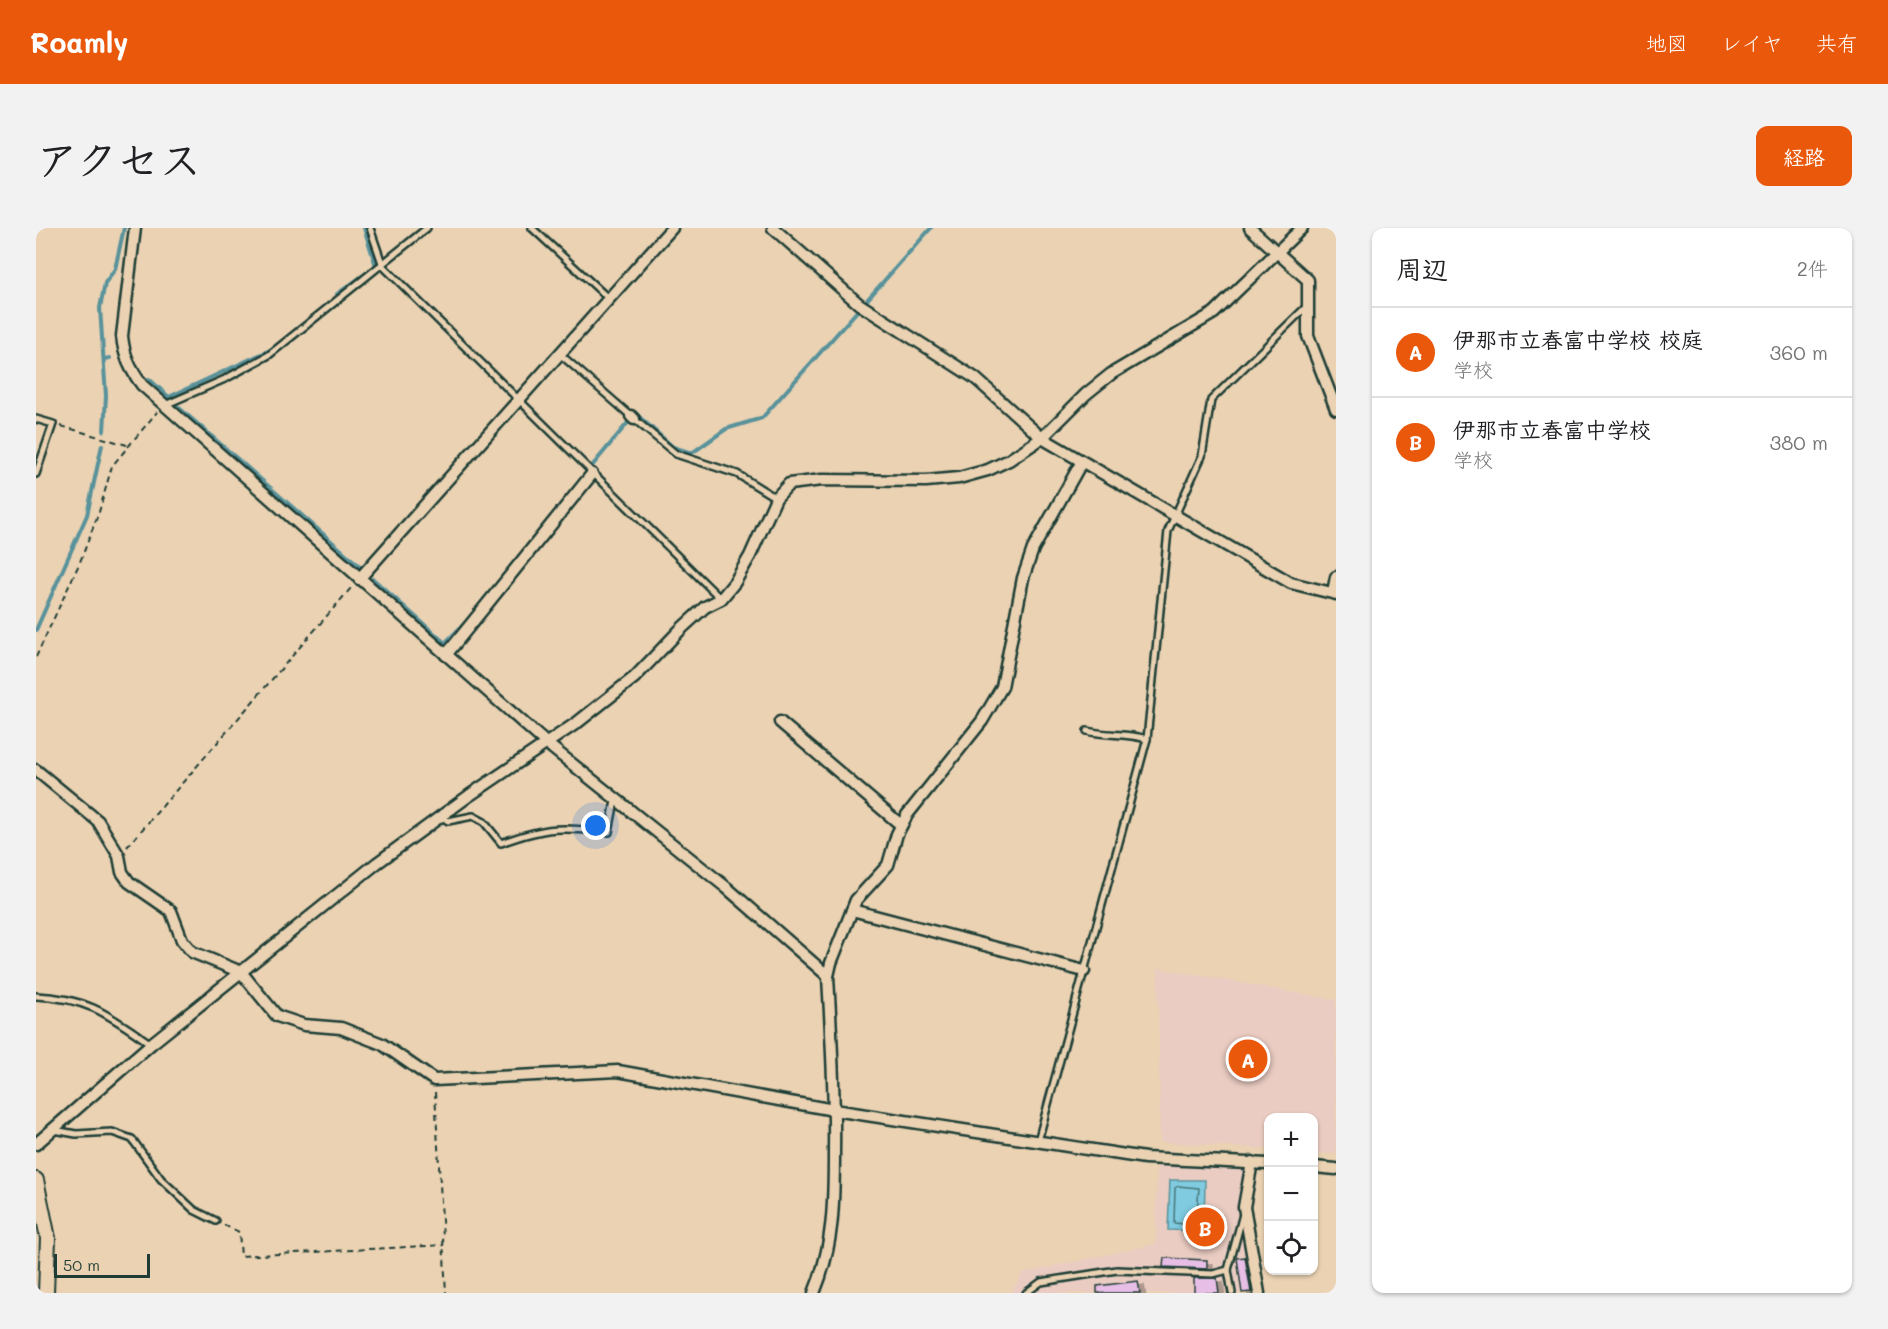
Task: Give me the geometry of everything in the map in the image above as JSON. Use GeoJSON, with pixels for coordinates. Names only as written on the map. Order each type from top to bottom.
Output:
{"type":"FeatureCollection","features":[{"type":"Feature","properties":{"kind":"main road"},"geometry":{"type":"LineString","coordinates":[[36,1179],[48,1238],[42,1275],[46,1293]]}},
{"type":"Feature","properties":{"kind":"street"},"geometry":{"type":"LineString","coordinates":[[135,228],[123,318],[124,351],[130,369],[163,406],[546,743],[615,801],[727,888],[828,976]]}},
{"type":"Feature","properties":{"kind":"street"},"geometry":{"type":"LineString","coordinates":[[359,579],[672,228]]}},
{"type":"Feature","properties":{"kind":"street"},"geometry":{"type":"LineString","coordinates":[[773,228],[861,306],[975,378],[1042,438],[1081,463],[1291,583],[1335,593],[1336,577]]}},
{"type":"Feature","properties":{"kind":"street"},"geometry":{"type":"LineString","coordinates":[[1250,228],[1308,280],[1308,336],[1336,409]]}},
{"type":"Feature","properties":{"kind":"street"},"geometry":{"type":"LineString","coordinates":[[36,1144],[151,1044],[377,863],[578,722],[635,677],[705,607],[721,599],[750,556],[776,498],[789,483],[822,480],[926,481],[959,478],[988,470],[1009,460],[1042,438],[1086,394],[1111,374],[1214,313],[1275,251],[1302,228]]}},
{"type":"Feature","properties":{"kind":"street"},"geometry":{"type":"LineString","coordinates":[[814,1293],[830,1247],[834,1220],[834,1110],[828,976],[856,900],[888,865],[901,825],[907,815],[982,721],[1002,687],[1023,578],[1033,549],[1081,463]]}},
{"type":"Feature","properties":{"kind":"street"},"geometry":{"type":"LineString","coordinates":[[446,655],[592,474]]}},
{"type":"Feature","properties":{"kind":"street"},"geometry":{"type":"LineString","coordinates":[[780,722],[901,825]]}},
{"type":"Feature","properties":{"kind":"street"},"geometry":{"type":"LineString","coordinates":[[36,770],[98,822],[119,856],[122,872],[129,882],[171,911],[182,940],[192,952],[241,972],[277,1016],[304,1025],[341,1028],[382,1044],[434,1080],[618,1071],[834,1110],[1038,1143],[1145,1158],[1264,1163]]}},
{"type":"Feature","properties":{"kind":"street"},"geometry":{"type":"LineString","coordinates":[[852,910],[1084,971]]}},
{"type":"Feature","properties":{"kind":"street"},"geometry":{"type":"LineString","coordinates":[[1252,1162],[1244,1208],[1259,1293]]}},
{"type":"Feature","properties":{"kind":"street"},"geometry":{"type":"LineString","coordinates":[[1318,1167],[1336,1168]]}},
{"type":"Feature","properties":{"kind":"lane"},"geometry":{"type":"LineString","coordinates":[[370,228],[382,266],[721,599]]}},
{"type":"Feature","properties":{"kind":"lane"},"geometry":{"type":"LineString","coordinates":[[163,406],[225,379],[269,355],[428,228]]}},
{"type":"Feature","properties":{"kind":"lane"},"geometry":{"type":"LineString","coordinates":[[532,228],[609,299]]}},
{"type":"Feature","properties":{"kind":"lane"},"geometry":{"type":"LineString","coordinates":[[1038,1143],[1148,739],[1164,559],[1173,516],[1202,456],[1211,400],[1308,304]]}},
{"type":"Feature","properties":{"kind":"lane"},"geometry":{"type":"LineString","coordinates":[[561,355],[676,454],[737,474],[776,498]]}},
{"type":"Feature","properties":{"kind":"lane"},"geometry":{"type":"LineString","coordinates":[[36,419],[53,424],[36,474]]}},
{"type":"Feature","properties":{"kind":"lane"},"geometry":{"type":"LineString","coordinates":[[1087,731],[1103,735],[1131,734],[1148,739]]}},
{"type":"Feature","properties":{"kind":"lane"},"geometry":{"type":"LineString","coordinates":[[441,816],[448,821],[473,816],[484,822],[501,843],[532,832],[559,827],[609,832],[615,801]]}},
{"type":"Feature","properties":{"kind":"lane"},"geometry":{"type":"LineString","coordinates":[[36,996],[65,998],[83,1003],[107,1014],[151,1044]]}},
{"type":"Feature","properties":{"kind":"lane"},"geometry":{"type":"LineString","coordinates":[[54,1130],[76,1134],[112,1132],[132,1139],[161,1179],[194,1210],[216,1221]]}},
{"type":"Feature","properties":{"kind":"lane"},"geometry":{"type":"LineString","coordinates":[[1232,1293],[1228,1270],[1244,1208]]}},
{"type":"Feature","properties":{"kind":"lane"},"geometry":{"type":"LineString","coordinates":[[1026,1293],[1041,1282],[1117,1270],[1213,1274],[1228,1270]]}},
{"type":"Feature","properties":{"kind":"path"},"geometry":{"type":"LineString","coordinates":[[36,657],[80,562],[99,512],[107,476],[127,445],[163,406]]}},
{"type":"Feature","properties":{"kind":"path"},"geometry":{"type":"LineString","coordinates":[[53,424],[127,445]]}},
{"type":"Feature","properties":{"kind":"path"},"geometry":{"type":"LineString","coordinates":[[119,856],[359,579]]}},
{"type":"Feature","properties":{"kind":"path"},"geometry":{"type":"LineString","coordinates":[[434,1080],[447,1293]]}},
{"type":"Feature","properties":{"kind":"path"},"geometry":{"type":"LineString","coordinates":[[216,1221],[239,1232],[241,1256],[444,1245]]}},
{"type":"Feature","properties":{"kind":"shaded area"},"geometry":{"type":"Polygon","coordinates":[[[1158,968],[1336,1000],[1336,1154],[1318,1153],[1318,1113],[1264,1113],[1264,1149],[1160,1142],[1158,968]]]}},
{"type":"Feature","properties":{"kind":"shaded area"},"geometry":{"type":"Polygon","coordinates":[[[1157,1166],[1259,1168],[1251,1209],[1264,1293],[1011,1293],[1023,1273],[1156,1244],[1157,1166]]]}},
{"type":"Feature","properties":{"kind":"water"},"geometry":{"type":"Polygon","coordinates":[[[1170,1180],[1205,1180],[1204,1231],[1168,1230],[1170,1180]]]}},
{"type":"Feature","properties":{"kind":"building"},"geometry":{"type":"Polygon","coordinates":[[[1245,1257],[1251,1292],[1242,1293],[1237,1258],[1245,1257]]]}},
{"type":"Feature","properties":{"kind":"building"},"geometry":{"type":"Polygon","coordinates":[[[1164,1258],[1207,1260],[1207,1269],[1163,1267],[1164,1258]]]}},
{"type":"Feature","properties":{"kind":"building"},"geometry":{"type":"Polygon","coordinates":[[[1194,1278],[1217,1278],[1219,1293],[1194,1293],[1194,1278]]]}},
{"type":"Feature","properties":{"kind":"building"},"geometry":{"type":"Polygon","coordinates":[[[1138,1281],[1140,1293],[1097,1293],[1097,1286],[1138,1281]]]}},
{"type":"Feature","properties":{"kind":"waterway"},"geometry":{"type":"LineString","coordinates":[[104,431],[106,396],[100,308],[105,283],[115,269],[124,228]]}},
{"type":"Feature","properties":{"kind":"waterway"},"geometry":{"type":"LineString","coordinates":[[337,294],[376,266],[364,228]]}},
{"type":"Feature","properties":{"kind":"waterway"},"geometry":{"type":"LineString","coordinates":[[636,414],[673,447],[692,453],[726,429],[762,418],[931,228]]}},
{"type":"Feature","properties":{"kind":"waterway"},"geometry":{"type":"LineString","coordinates":[[169,397],[270,350],[282,342]]}},
{"type":"Feature","properties":{"kind":"waterway"},"geometry":{"type":"LineString","coordinates":[[104,359],[110,358]]}},
{"type":"Feature","properties":{"kind":"waterway"},"geometry":{"type":"LineString","coordinates":[[149,379],[170,398]]}},
{"type":"Feature","properties":{"kind":"waterway"},"geometry":{"type":"LineString","coordinates":[[177,406],[363,569]]}},
{"type":"Feature","properties":{"kind":"waterway"},"geometry":{"type":"LineString","coordinates":[[592,466],[631,419]]}},
{"type":"Feature","properties":{"kind":"waterway"},"geometry":{"type":"LineString","coordinates":[[36,630],[87,515],[102,445]]}},
{"type":"Feature","properties":{"kind":"waterway"},"geometry":{"type":"LineString","coordinates":[[373,579],[445,643],[469,619]]}},
{"type":"Feature","properties":{"kind":"place","name":"伊那市立春富中学校 校庭"},"geometry":{"type":"Point","coordinates":[1248,1059]}},
{"type":"Feature","properties":{"kind":"place","name":"伊那市立春富中学校"},"geometry":{"type":"Point","coordinates":[1205,1227]}}]}
